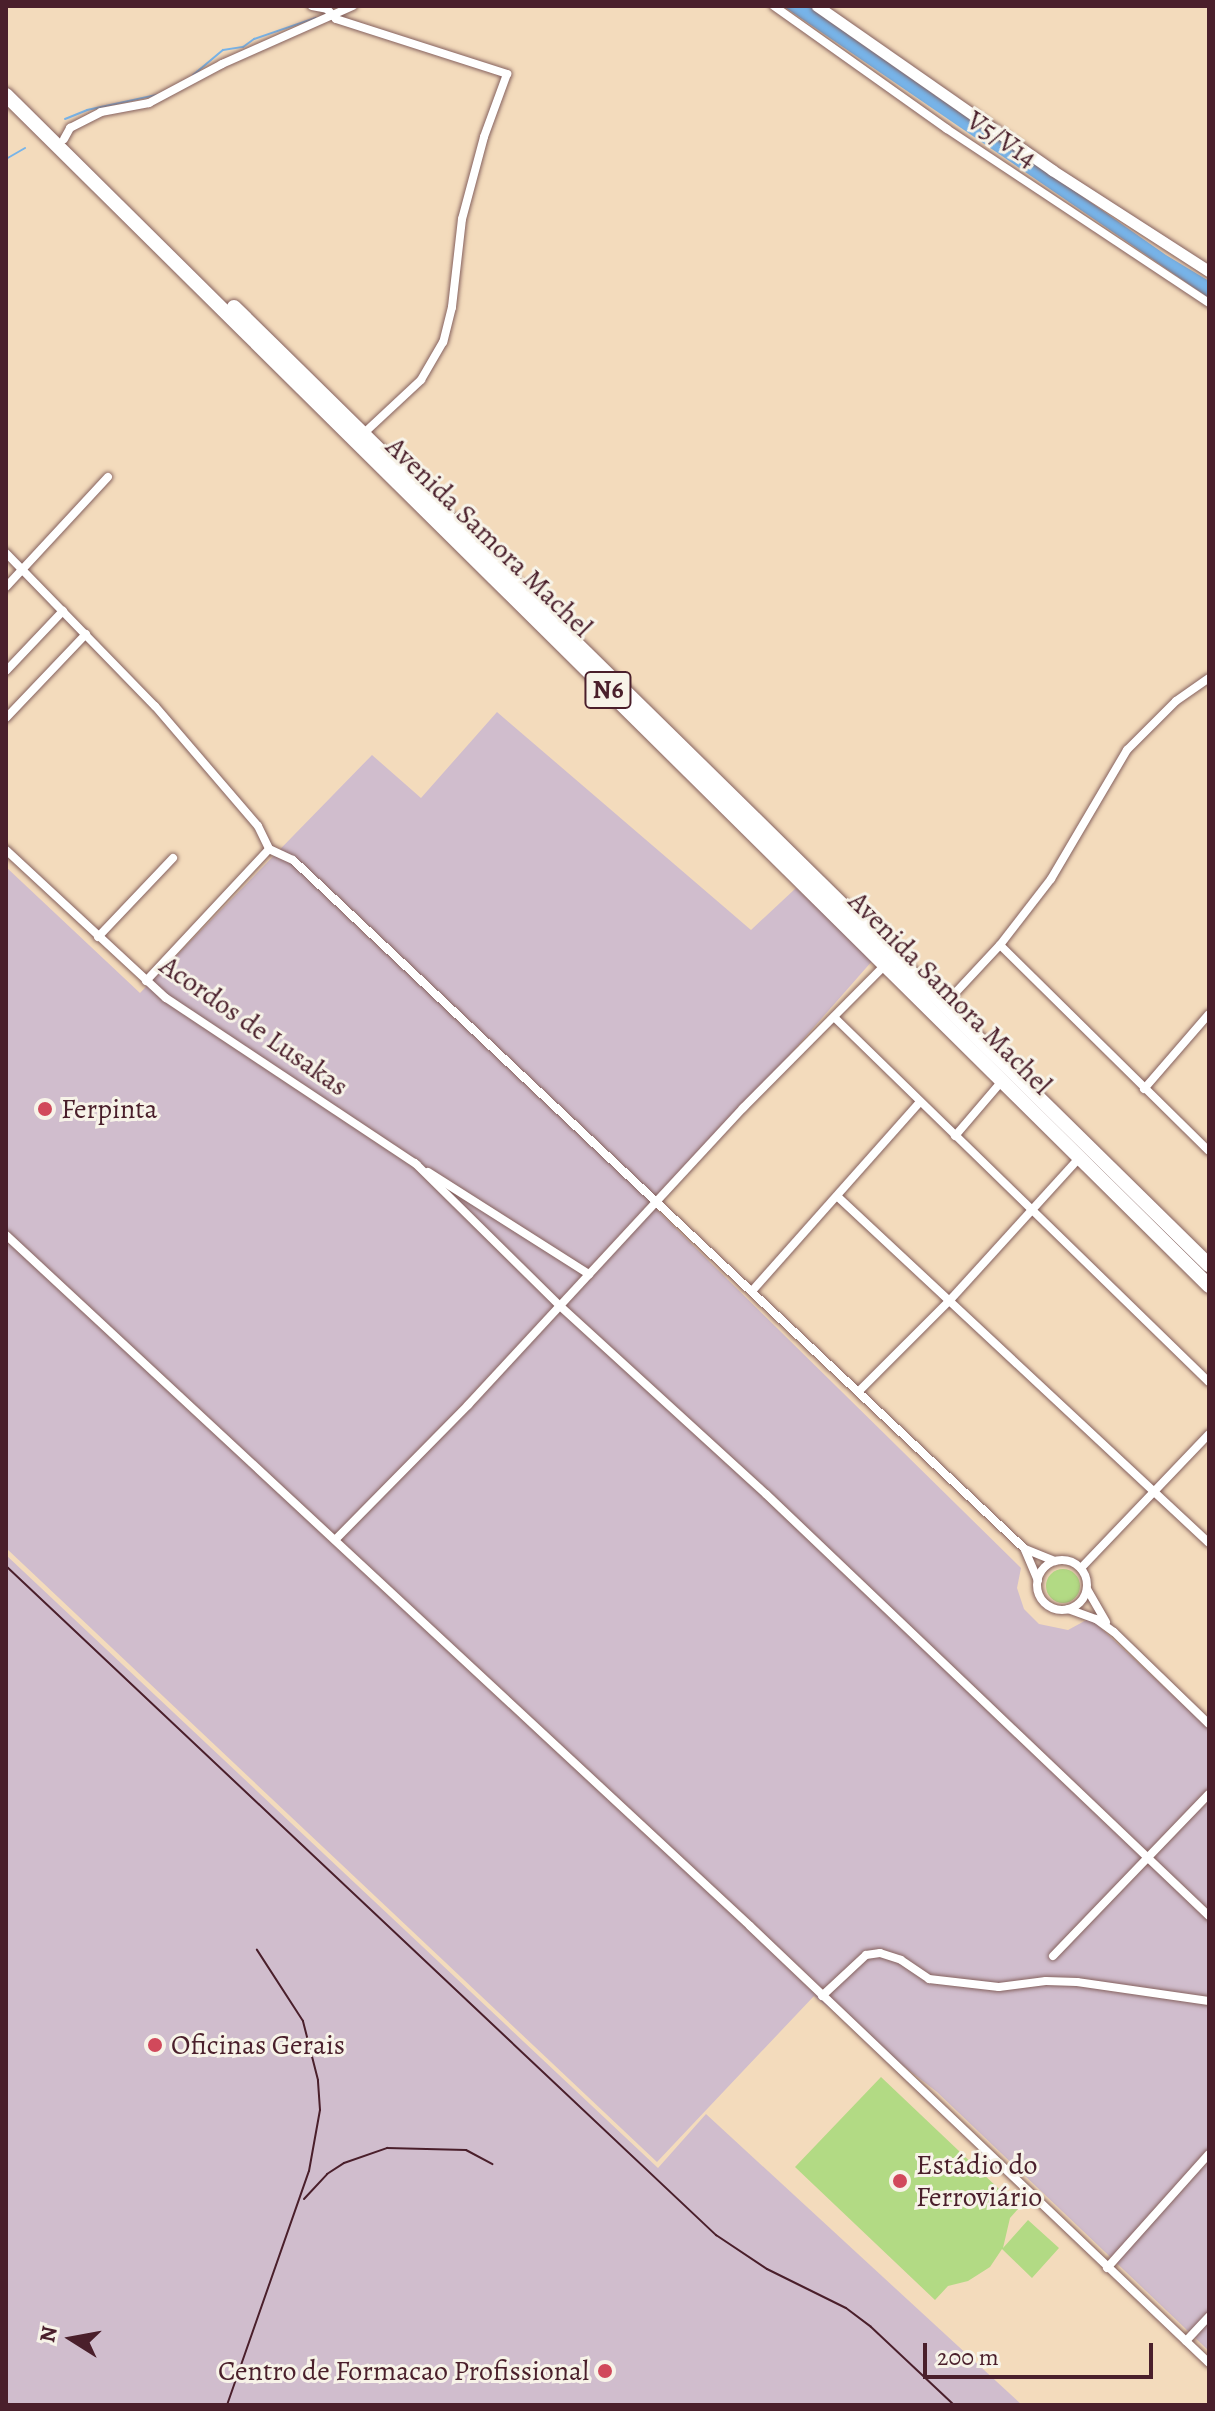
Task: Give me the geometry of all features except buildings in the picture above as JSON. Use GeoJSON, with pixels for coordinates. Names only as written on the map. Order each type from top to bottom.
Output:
{"type":"FeatureCollection","features":[{"type":"Feature","properties":{"kind":"highway","name":"Avenida Samora Machel"},"geometry":{"type":"LineString","coordinates":[[6,82],[885,965],[939,1009],[1002,1081],[1209,1286]]}},
{"type":"Feature","properties":{"kind":"highway","name":"Avenida Samora Machel"},"geometry":{"type":"LineString","coordinates":[[6,95],[939,1009],[1209,1265]]}},
{"type":"Feature","properties":{"kind":"street"},"geometry":{"type":"LineString","coordinates":[[312,6],[507,74],[484,137],[457,239],[452,307],[443,342],[421,380],[359,438]]}},
{"type":"Feature","properties":{"kind":"street"},"geometry":{"type":"LineString","coordinates":[[64,139],[70,128],[101,112],[149,103],[222,64],[353,6]]}},
{"type":"Feature","properties":{"kind":"street","name":"V5/V14"},"geometry":{"type":"LineString","coordinates":[[774,6],[947,129],[1209,303]]}},
{"type":"Feature","properties":{"kind":"street"},"geometry":{"type":"LineString","coordinates":[[817,6],[1052,170],[1209,271]]}},
{"type":"Feature","properties":{"kind":"street"},"geometry":{"type":"LineString","coordinates":[[6,587],[108,477]]}},
{"type":"Feature","properties":{"kind":"street"},"geometry":{"type":"LineString","coordinates":[[6,553],[24,568],[212,771],[258,826],[269,849],[293,860],[1025,1549],[1055,1561],[1069,1560],[1081,1568],[1095,1609],[1114,1632],[1209,1724]]}},
{"type":"Feature","properties":{"kind":"street"},"geometry":{"type":"LineString","coordinates":[[6,671],[63,611]]}},
{"type":"Feature","properties":{"kind":"street"},"geometry":{"type":"LineString","coordinates":[[6,718],[86,634]]}},
{"type":"Feature","properties":{"kind":"street"},"geometry":{"type":"LineString","coordinates":[[939,1009],[1000,945],[1066,858],[1127,750],[1176,701],[1209,678]]}},
{"type":"Feature","properties":{"kind":"street"},"geometry":{"type":"LineString","coordinates":[[146,981],[269,849]]}},
{"type":"Feature","properties":{"kind":"street","name":"Acordos de Lusakas"},"geometry":{"type":"LineString","coordinates":[[6,850],[146,981],[247,1053],[415,1163]]}},
{"type":"Feature","properties":{"kind":"street"},"geometry":{"type":"LineString","coordinates":[[98,937],[173,858]]}},
{"type":"Feature","properties":{"kind":"street"},"geometry":{"type":"LineString","coordinates":[[1000,945],[1209,1151]]}},
{"type":"Feature","properties":{"kind":"street"},"geometry":{"type":"LineString","coordinates":[[335,1540],[885,965]]}},
{"type":"Feature","properties":{"kind":"street"},"geometry":{"type":"LineString","coordinates":[[1144,1089],[1209,1014]]}},
{"type":"Feature","properties":{"kind":"street"},"geometry":{"type":"LineString","coordinates":[[834,1017],[1209,1382]]}},
{"type":"Feature","properties":{"kind":"street"},"geometry":{"type":"LineString","coordinates":[[955,1136],[1002,1081]]}},
{"type":"Feature","properties":{"kind":"street"},"geometry":{"type":"LineString","coordinates":[[752,1291],[920,1102]]}},
{"type":"Feature","properties":{"kind":"street"},"geometry":{"type":"LineString","coordinates":[[859,1391],[950,1300],[1080,1157]]}},
{"type":"Feature","properties":{"kind":"street"},"geometry":{"type":"LineString","coordinates":[[415,1163],[589,1274]]}},
{"type":"Feature","properties":{"kind":"street"},"geometry":{"type":"LineString","coordinates":[[415,1163],[560,1306],[766,1494],[1209,1916]]}},
{"type":"Feature","properties":{"kind":"street"},"geometry":{"type":"LineString","coordinates":[[838,1197],[1209,1543]]}},
{"type":"Feature","properties":{"kind":"street"},"geometry":{"type":"LineString","coordinates":[[6,1235],[822,1996],[1209,2363]]}},
{"type":"Feature","properties":{"kind":"street"},"geometry":{"type":"LineString","coordinates":[[1081,1568],[1209,1434]]}},
{"type":"Feature","properties":{"kind":"street"},"geometry":{"type":"LineString","coordinates":[[1025,1549],[1038,1580],[1039,1593],[1047,1605],[1096,1619],[1114,1632]]}},
{"type":"Feature","properties":{"kind":"street"},"geometry":{"type":"LineString","coordinates":[[1038,1580],[1043,1568],[1055,1561]]}},
{"type":"Feature","properties":{"kind":"street"},"geometry":{"type":"LineString","coordinates":[[1068,1609],[1081,1601],[1087,1588]]}},
{"type":"Feature","properties":{"kind":"street"},"geometry":{"type":"LineString","coordinates":[[1053,1956],[1209,1794]]}},
{"type":"Feature","properties":{"kind":"street"},"geometry":{"type":"LineString","coordinates":[[822,1996],[866,1955],[880,1953],[901,1960],[929,1979],[999,1987],[1046,1981],[1077,1982],[1209,2001]]}},
{"type":"Feature","properties":{"kind":"street"},"geometry":{"type":"LineString","coordinates":[[1107,2268],[1209,2154]]}},
{"type":"Feature","properties":{"kind":"street"},"geometry":{"type":"LineString","coordinates":[[1186,2341],[1209,2316]]}},
{"type":"Feature","properties":{"kind":"shaded area"},"geometry":{"type":"Polygon","coordinates":[[[497,712],[751,930],[796,888],[873,960],[655,1208],[1021,1568],[1017,1588],[1024,1609],[1039,1624],[1068,1630],[1090,1618],[1209,1729],[1209,2351],[937,2092],[814,1996],[657,2162],[6,1548],[6,867],[140,993],[372,755],[421,798],[497,712]]]}},
{"type":"Feature","properties":{"kind":"shaded area"},"geometry":{"type":"Polygon","coordinates":[[[6,1555],[658,2168],[706,2114],[1022,2405],[6,2405],[6,1555]]]}},
{"type":"Feature","properties":{"kind":"green space"},"geometry":{"type":"Polygon","coordinates":[[[1063,1569],[1075,1574],[1080,1586],[1075,1598],[1063,1603],[1051,1598],[1046,1586],[1051,1574],[1063,1569]]]}},
{"type":"Feature","properties":{"kind":"green space","name":"Estádio do Ferroviário"},"geometry":{"type":"Polygon","coordinates":[[[881,2077],[1019,2208],[1010,2218],[1003,2248],[1028,2220],[1059,2248],[1032,2278],[1002,2249],[990,2267],[968,2281],[948,2286],[935,2300],[795,2167],[881,2077]]]}},
{"type":"Feature","properties":{"kind":"water"},"geometry":{"type":"Polygon","coordinates":[[[783,6],[810,6],[1166,255],[1209,281],[1209,298],[783,6]]]}},
{"type":"Feature","properties":{"kind":"waterway"},"geometry":{"type":"LineString","coordinates":[[193,75],[223,50],[243,47],[254,39],[315,18]]}},
{"type":"Feature","properties":{"kind":"waterway"},"geometry":{"type":"LineString","coordinates":[[65,119],[87,110],[156,95]]}},
{"type":"Feature","properties":{"kind":"waterway"},"geometry":{"type":"LineString","coordinates":[[6,159],[25,148]]}},
{"type":"Feature","properties":{"kind":"railway"},"geometry":{"type":"LineString","coordinates":[[6,1566],[716,2235],[767,2269],[846,2308],[871,2327],[954,2405]]}},
{"type":"Feature","properties":{"kind":"railway"},"geometry":{"type":"LineString","coordinates":[[227,2405],[309,2171],[320,2110],[318,2080],[303,2021],[257,1950]]}},
{"type":"Feature","properties":{"kind":"railway"},"geometry":{"type":"LineString","coordinates":[[304,2199],[327,2174],[344,2163],[387,2148],[466,2150],[492,2164]]}},
{"type":"Feature","properties":{"kind":"place","name":"Ferpinta"},"geometry":{"type":"Point","coordinates":[45,1109]}},
{"type":"Feature","properties":{"kind":"place","name":"Oficinas Gerais"},"geometry":{"type":"Point","coordinates":[155,2045]}},
{"type":"Feature","properties":{"kind":"place","name":"Estádio do Ferroviário"},"geometry":{"type":"Point","coordinates":[900,2181]}},
{"type":"Feature","properties":{"kind":"place","name":"Centro de Formacao Profissional"},"geometry":{"type":"Point","coordinates":[605,2371]}}]}
